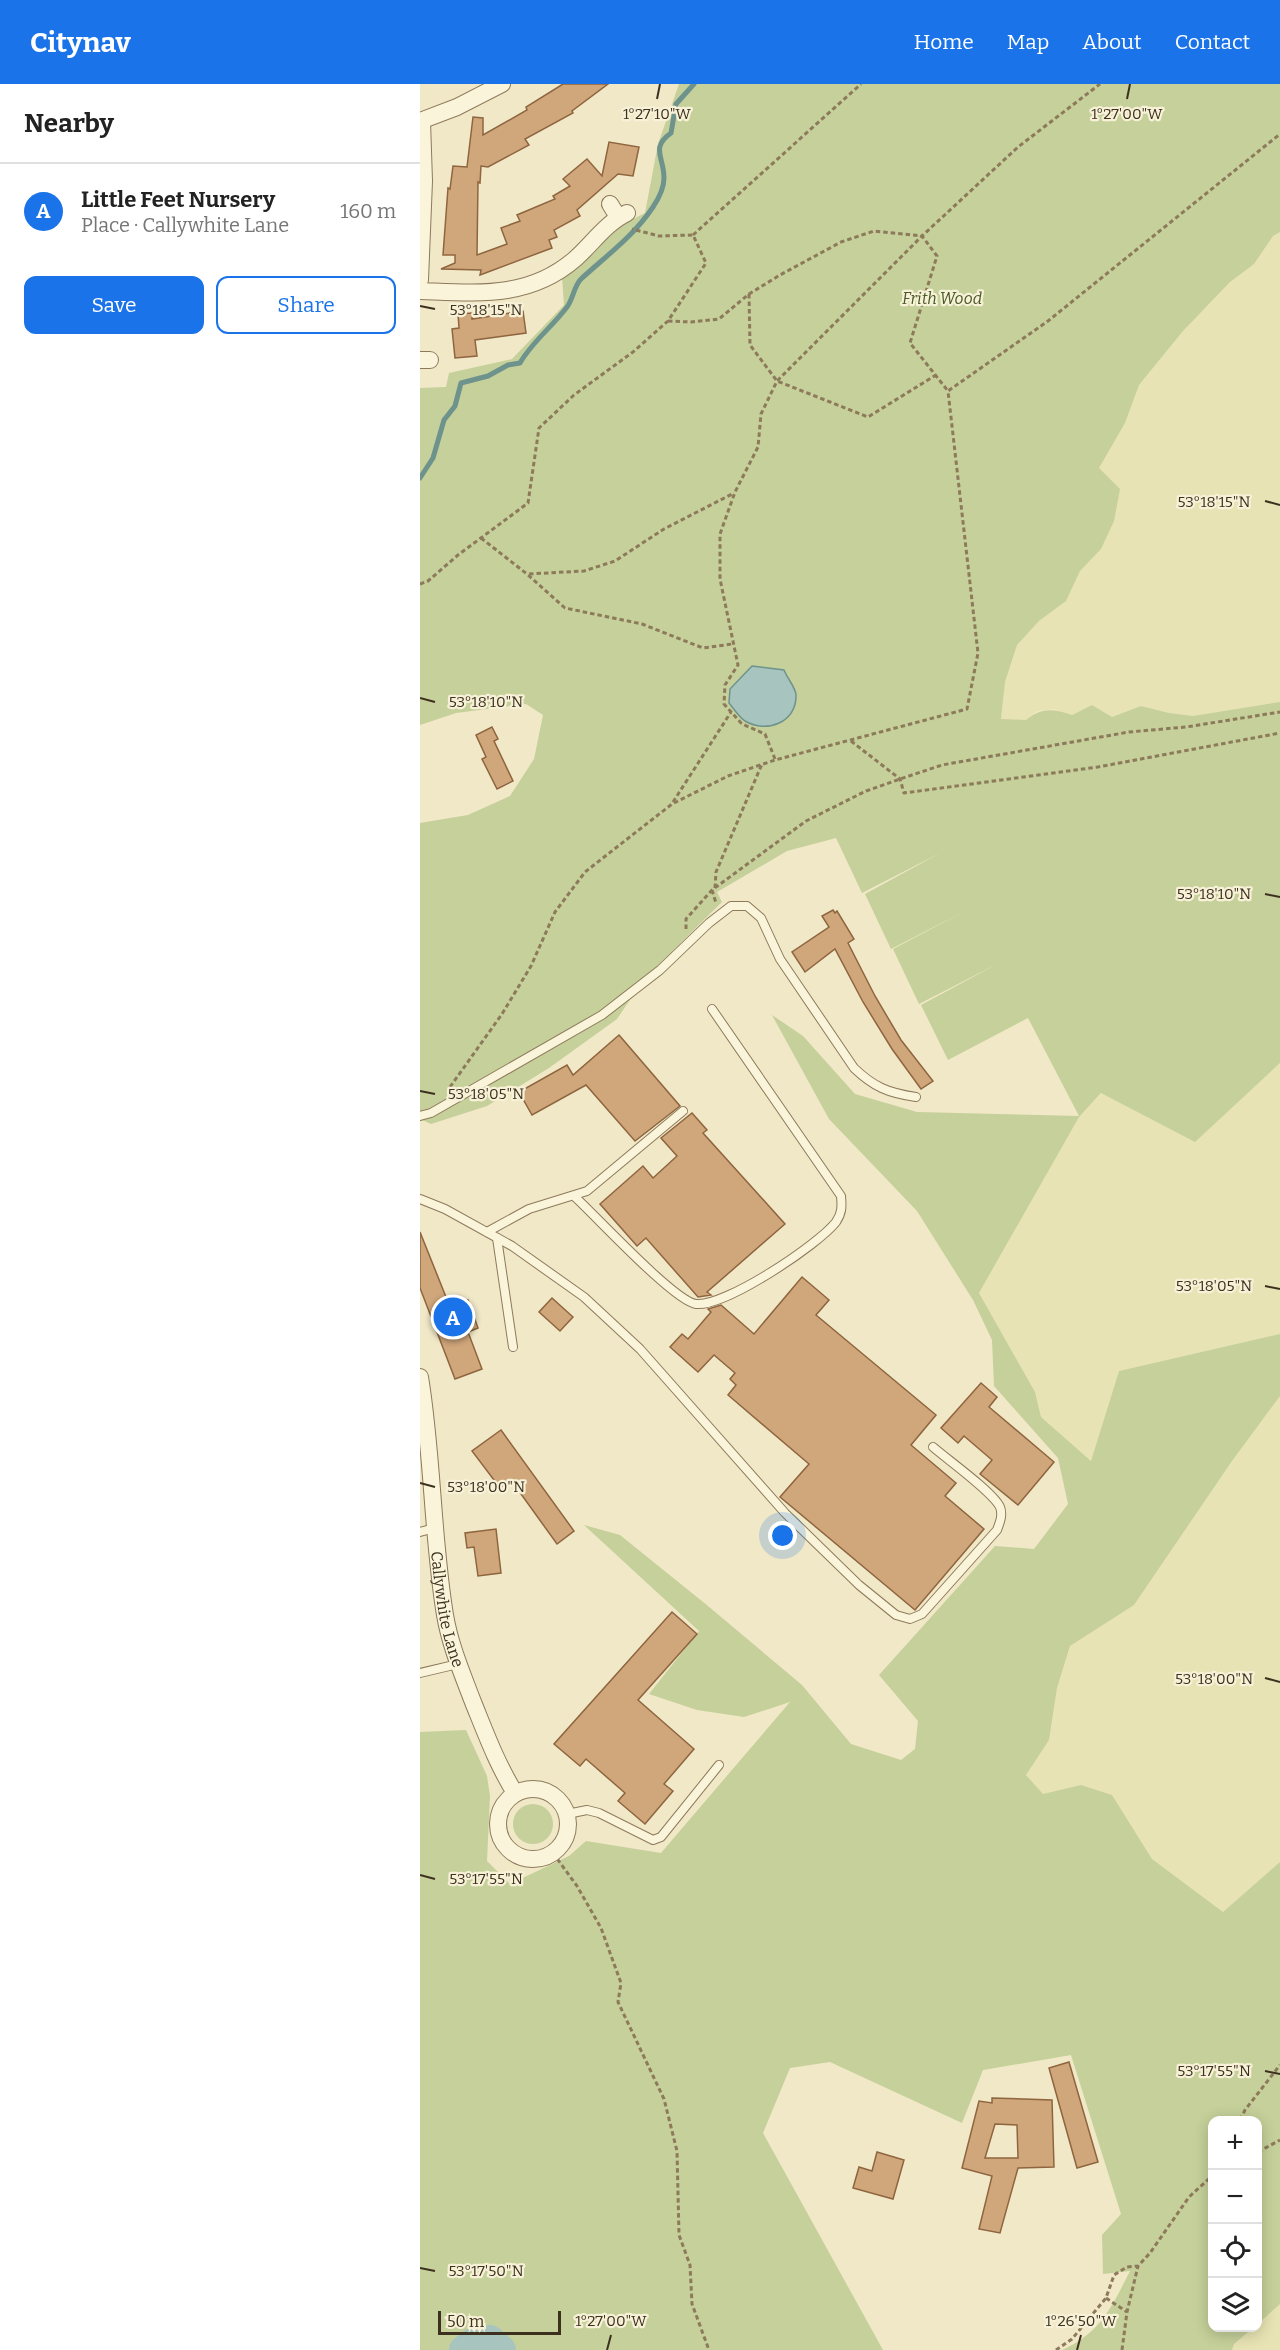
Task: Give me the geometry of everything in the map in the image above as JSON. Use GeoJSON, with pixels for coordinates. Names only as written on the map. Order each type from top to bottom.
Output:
{"type":"FeatureCollection","features":[{"type":"Feature","properties":{"kind":"street"},"geometry":{"type":"LineString","coordinates":[[420,279],[424,181],[421,121],[457,108],[502,84]]}},
{"type":"Feature","properties":{"kind":"street"},"geometry":{"type":"LineString","coordinates":[[420,291],[492,292],[514,290],[535,284],[574,260],[621,216]]}},
{"type":"Feature","properties":{"kind":"street","name":"Callywhite Lane"},"geometry":{"type":"LineString","coordinates":[[420,1377],[425,1406],[427,1530],[445,1617],[458,1664],[498,1767],[515,1794]]}},
{"type":"Feature","properties":{"kind":"street"},"geometry":{"type":"LineString","coordinates":[[529,1789],[540,1789],[551,1793],[560,1800],[567,1814],[568,1832],[563,1842],[546,1857],[534,1859],[522,1857],[512,1852],[504,1843],[499,1832],[498,1820],[501,1808],[515,1794],[529,1789]]}},
{"type":"Feature","properties":{"kind":"lane"},"geometry":{"type":"LineString","coordinates":[[420,1116],[431,1113],[602,1015],[660,970],[709,923],[731,906],[747,906],[761,918],[780,959],[854,1068],[869,1082],[892,1094],[916,1097]]}},
{"type":"Feature","properties":{"kind":"lane"},"geometry":{"type":"LineString","coordinates":[[574,1196],[673,1291],[696,1304],[718,1300],[785,1265],[836,1221],[843,1209],[841,1196],[712,1009]]}},
{"type":"Feature","properties":{"kind":"lane"},"geometry":{"type":"LineString","coordinates":[[488,1232],[529,1209],[587,1191],[683,1111]]}},
{"type":"Feature","properties":{"kind":"lane"},"geometry":{"type":"LineString","coordinates":[[420,1199],[445,1209],[488,1232],[584,1297],[640,1349],[784,1513],[859,1585],[896,1615],[910,1618],[922,1614],[997,1530],[1001,1517],[999,1506],[984,1490],[933,1447]]}},
{"type":"Feature","properties":{"kind":"lane"},"geometry":{"type":"LineString","coordinates":[[497,1238],[513,1347]]}},
{"type":"Feature","properties":{"kind":"lane"},"geometry":{"type":"LineString","coordinates":[[420,1673],[458,1664]]}},
{"type":"Feature","properties":{"kind":"lane"},"geometry":{"type":"LineString","coordinates":[[567,1814],[587,1810],[599,1813],[653,1840],[661,1837],[719,1765]]}},
{"type":"Feature","properties":{"kind":"path"},"geometry":{"type":"LineString","coordinates":[[621,216],[646,233],[659,236],[693,235],[861,84]]}},
{"type":"Feature","properties":{"kind":"path"},"geometry":{"type":"LineString","coordinates":[[775,760],[765,734],[742,724],[724,704],[725,685],[738,665],[720,579],[720,534],[735,492],[758,447],[761,414],[777,381],[922,236],[1018,147],[1100,84]]}},
{"type":"Feature","properties":{"kind":"path"},"geometry":{"type":"LineString","coordinates":[[948,391],[1048,321],[1280,134]]}},
{"type":"Feature","properties":{"kind":"path"},"geometry":{"type":"LineString","coordinates":[[431,1113],[502,1014],[531,966],[555,912],[585,872],[672,804],[728,776],[762,764],[967,709],[978,653],[948,391],[910,343],[937,256],[922,236],[874,231],[841,242],[749,294],[719,319],[691,322],[668,321]]}},
{"type":"Feature","properties":{"kind":"path"},"geometry":{"type":"LineString","coordinates":[[420,584],[428,581],[458,555],[528,503],[539,428],[574,395],[633,352],[668,321],[706,263],[693,235]]}},
{"type":"Feature","properties":{"kind":"path"},"geometry":{"type":"LineString","coordinates":[[749,294],[750,345],[777,381],[868,417],[936,375]]}},
{"type":"Feature","properties":{"kind":"path"},"geometry":{"type":"LineString","coordinates":[[527,574],[584,571],[615,561],[664,529],[735,492]]}},
{"type":"Feature","properties":{"kind":"path"},"geometry":{"type":"LineString","coordinates":[[481,538],[527,574],[564,608],[642,624],[703,648],[733,644]]}},
{"type":"Feature","properties":{"kind":"path"},"geometry":{"type":"LineString","coordinates":[[672,804],[731,712]]}},
{"type":"Feature","properties":{"kind":"path"},"geometry":{"type":"LineString","coordinates":[[686,945],[686,920],[715,888],[806,821],[866,791],[942,765],[1129,732],[1186,727],[1280,712]]}},
{"type":"Feature","properties":{"kind":"path"},"geometry":{"type":"LineString","coordinates":[[851,741],[900,779],[904,793],[1098,767],[1280,733]]}},
{"type":"Feature","properties":{"kind":"path"},"geometry":{"type":"LineString","coordinates":[[715,888],[716,872],[762,764]]}},
{"type":"Feature","properties":{"kind":"path"},"geometry":{"type":"LineString","coordinates":[[553,1852],[577,1886],[601,1928],[621,1983],[618,2002],[664,2099],[676,2151],[679,2235],[690,2265],[692,2304],[709,2350]]}},
{"type":"Feature","properties":{"kind":"path"},"geometry":{"type":"LineString","coordinates":[[1242,2116],[1280,2064]]}},
{"type":"Feature","properties":{"kind":"path"},"geometry":{"type":"LineString","coordinates":[[1262,2149],[1280,2140]]}},
{"type":"Feature","properties":{"kind":"path"},"geometry":{"type":"LineString","coordinates":[[1122,2350],[1127,2312],[1138,2266],[1150,2253],[1189,2197],[1208,2180]]}},
{"type":"Feature","properties":{"kind":"path"},"geometry":{"type":"LineString","coordinates":[[1056,2350],[1072,2339],[1106,2298],[1114,2275],[1127,2267],[1138,2266]]}},
{"type":"Feature","properties":{"kind":"path"},"geometry":{"type":"LineString","coordinates":[[1106,2298],[1127,2312]]}},
{"type":"Feature","properties":{"kind":"shaded area"},"geometry":{"type":"Polygon","coordinates":[[[1280,232],[1280,702],[1193,716],[1141,706],[1112,717],[1092,705],[1072,715],[1054,709],[1037,711],[1026,720],[1001,720],[1005,682],[1017,645],[1039,621],[1066,601],[1080,571],[1101,549],[1099,468],[1125,423],[1139,385],[1183,331],[1230,282],[1254,264],[1273,236],[1280,232]]]}},
{"type":"Feature","properties":{"kind":"shaded area"},"geometry":{"type":"Polygon","coordinates":[[[1280,1063],[1280,1334],[1119,1371],[1091,1461],[1041,1417],[1035,1392],[979,1293],[1079,1117],[1102,1093],[1195,1141],[1280,1063]]]}},
{"type":"Feature","properties":{"kind":"shaded area"},"geometry":{"type":"Polygon","coordinates":[[[1280,1396],[1280,1862],[1223,1912],[1152,1859],[1112,1795],[1081,1785],[1043,1794],[1026,1775],[1049,1740],[1057,1688],[1070,1646],[1134,1605],[1232,1461],[1280,1396]]]}},
{"type":"Feature","properties":{"kind":"shaded area"},"geometry":{"type":"Polygon","coordinates":[[[1280,2304],[1280,2350],[1232,2350],[1234,2344],[1248,2332],[1262,2332],[1262,2320],[1280,2304]]]}},
{"type":"Feature","properties":{"kind":"green space","name":"Frith Wood"},"geometry":{"type":"Polygon","coordinates":[[[679,84],[1280,84],[1280,232],[1273,236],[1254,264],[1230,282],[1183,331],[1139,385],[1125,423],[1099,468],[1120,489],[1114,521],[1101,549],[1080,571],[1066,601],[1039,621],[1017,645],[1005,682],[1001,719],[1026,720],[1037,713],[1048,710],[1072,715],[1092,705],[1112,717],[1141,706],[1193,716],[1280,702],[1280,1063],[1195,1142],[1101,1093],[1079,1117],[979,1293],[1035,1392],[1041,1417],[1091,1461],[1119,1371],[1280,1334],[1280,1396],[1232,1461],[1134,1605],[1070,1646],[1057,1688],[1049,1740],[1026,1775],[1043,1794],[1081,1785],[1112,1795],[1152,1859],[1223,1912],[1280,1862],[1280,2304],[1262,2320],[1262,2116],[1208,2116],[1208,2332],[1248,2332],[1234,2344],[1232,2350],[1062,2350],[1096,2327],[1111,2307],[1130,2271],[1103,2274],[1102,2235],[1121,2214],[1071,2055],[983,2070],[962,2123],[830,2062],[790,2068],[763,2133],[883,2350],[420,2350],[420,1732],[466,1730],[487,1776],[490,1796],[487,1861],[510,1884],[569,1856],[586,1841],[661,1853],[790,1702],[744,1717],[697,1710],[649,1694],[699,1631],[584,1525],[620,1535],[708,1606],[802,1685],[851,1744],[901,1760],[915,1749],[918,1721],[879,1675],[995,1546],[1034,1549],[1068,1504],[1058,1458],[994,1386],[992,1340],[973,1300],[917,1211],[829,1119],[772,1015],[803,1036],[855,1094],[917,1112],[1079,1116],[1028,1018],[948,1060],[921,1005],[999,963],[919,1004],[893,949],[971,908],[891,949],[865,894],[942,852],[862,893],[836,838],[787,851],[717,892],[722,902],[644,979],[617,1019],[549,1068],[487,1106],[431,1124],[420,1119],[420,823],[468,815],[510,796],[534,759],[543,715],[526,704],[456,713],[420,725],[420,388],[446,387],[449,373],[512,359],[564,305],[562,277],[625,223],[645,213],[658,144],[679,84]]]}},
{"type":"Feature","properties":{"kind":"green space"},"geometry":{"type":"Polygon","coordinates":[[[533,1804],[541,1805],[547,1810],[552,1816],[552,1832],[547,1838],[541,1843],[533,1844],[525,1843],[519,1838],[514,1832],[513,1824],[514,1816],[519,1810],[525,1805],[533,1804]]]}},
{"type":"Feature","properties":{"kind":"water"},"geometry":{"type":"Polygon","coordinates":[[[752,666],[784,670],[795,689],[795,704],[792,712],[779,723],[771,726],[754,725],[745,721],[729,703],[730,689],[752,666]]]}},
{"type":"Feature","properties":{"kind":"building"},"geometry":{"type":"Polygon","coordinates":[[[563,84],[608,84],[572,111],[573,113],[525,139],[529,145],[488,167],[481,166],[480,183],[478,182],[477,255],[507,244],[501,228],[520,221],[517,215],[555,199],[553,196],[570,186],[563,179],[587,159],[602,176],[609,142],[639,147],[633,176],[618,174],[577,210],[580,216],[554,230],[557,237],[549,240],[552,248],[480,275],[481,270],[441,269],[455,263],[455,255],[443,255],[448,188],[450,189],[453,166],[467,167],[473,117],[483,118],[483,135],[527,110],[526,107],[563,84]]]}},
{"type":"Feature","properties":{"kind":"building"},"geometry":{"type":"Polygon","coordinates":[[[523,311],[526,333],[475,340],[477,356],[455,358],[452,329],[459,328],[458,314],[472,313],[472,319],[523,311]]]}},
{"type":"Feature","properties":{"kind":"building"},"geometry":{"type":"Polygon","coordinates":[[[492,727],[498,739],[494,741],[513,781],[497,789],[482,759],[486,757],[476,735],[492,727]]]}},
{"type":"Feature","properties":{"kind":"building"},"geometry":{"type":"Polygon","coordinates":[[[833,910],[835,913],[837,911],[854,939],[848,943],[875,996],[901,1040],[933,1081],[921,1089],[892,1049],[863,1002],[835,949],[805,972],[792,952],[829,927],[822,916],[833,910]]]}},
{"type":"Feature","properties":{"kind":"building"},"geometry":{"type":"Polygon","coordinates":[[[619,1035],[680,1106],[635,1141],[586,1085],[532,1115],[519,1092],[567,1065],[573,1075],[619,1035]]]}},
{"type":"Feature","properties":{"kind":"building"},"geometry":{"type":"Polygon","coordinates":[[[692,1113],[707,1130],[703,1133],[785,1224],[707,1292],[711,1295],[698,1297],[646,1238],[637,1246],[600,1204],[643,1166],[653,1178],[677,1156],[661,1138],[692,1113]]]}},
{"type":"Feature","properties":{"kind":"building"},"geometry":{"type":"Polygon","coordinates":[[[420,1232],[450,1307],[468,1300],[478,1328],[468,1332],[482,1369],[455,1379],[420,1288],[420,1232]]]}},
{"type":"Feature","properties":{"kind":"building"},"geometry":{"type":"Polygon","coordinates":[[[802,1277],[829,1300],[816,1315],[936,1415],[911,1445],[956,1483],[945,1496],[984,1529],[915,1610],[780,1497],[809,1464],[728,1395],[736,1385],[730,1379],[735,1373],[714,1355],[698,1372],[670,1347],[682,1334],[688,1339],[711,1312],[708,1309],[721,1305],[754,1334],[802,1277]]]}},
{"type":"Feature","properties":{"kind":"building"},"geometry":{"type":"Polygon","coordinates":[[[552,1298],[573,1317],[560,1331],[539,1312],[552,1298]]]}},
{"type":"Feature","properties":{"kind":"building"},"geometry":{"type":"Polygon","coordinates":[[[981,1383],[997,1397],[989,1407],[1054,1462],[1018,1505],[980,1474],[992,1460],[964,1436],[958,1443],[941,1428],[981,1383]]]}},
{"type":"Feature","properties":{"kind":"building"},"geometry":{"type":"Polygon","coordinates":[[[501,1430],[574,1531],[557,1544],[511,1480],[500,1488],[472,1451],[501,1430]]]}},
{"type":"Feature","properties":{"kind":"building"},"geometry":{"type":"Polygon","coordinates":[[[496,1529],[501,1573],[478,1576],[474,1547],[467,1548],[465,1533],[496,1529]]]}},
{"type":"Feature","properties":{"kind":"building"},"geometry":{"type":"Polygon","coordinates":[[[672,1612],[697,1634],[638,1700],[694,1749],[664,1784],[673,1791],[645,1824],[618,1801],[625,1793],[586,1759],[580,1766],[554,1744],[672,1612]]]}},
{"type":"Feature","properties":{"kind":"building"},"geometry":{"type":"Polygon","coordinates":[[[1069,2062],[1098,2162],[1077,2168],[1049,2068],[1069,2062]]]}},
{"type":"Feature","properties":{"kind":"building"},"geometry":{"type":"Polygon","coordinates":[[[992,2098],[1052,2100],[1054,2167],[1018,2168],[1000,2233],[979,2229],[992,2176],[962,2168],[979,2101],[992,2103],[992,2098]],[[995,2124],[985,2158],[1018,2158],[1017,2125],[995,2124]]]}},
{"type":"Feature","properties":{"kind":"building"},"geometry":{"type":"Polygon","coordinates":[[[877,2152],[904,2160],[893,2199],[853,2188],[859,2167],[872,2171],[877,2152]]]}},
{"type":"Feature","properties":{"kind":"waterway"},"geometry":{"type":"LineString","coordinates":[[420,478],[433,458],[444,420],[455,406],[461,383],[488,376],[508,365],[520,363],[530,348],[567,307],[581,279],[628,237],[653,207],[664,182],[661,143],[671,133],[676,104],[694,84]]}},
{"type":"Feature","properties":{"kind":"waterway"},"geometry":{"type":"LineString","coordinates":[[464,2350],[476,2341],[490,2340],[501,2350]]}},
{"type":"Feature","properties":{"kind":"place","name":"Little Feet Nursery"},"geometry":{"type":"Point","coordinates":[453,1317]}}]}
